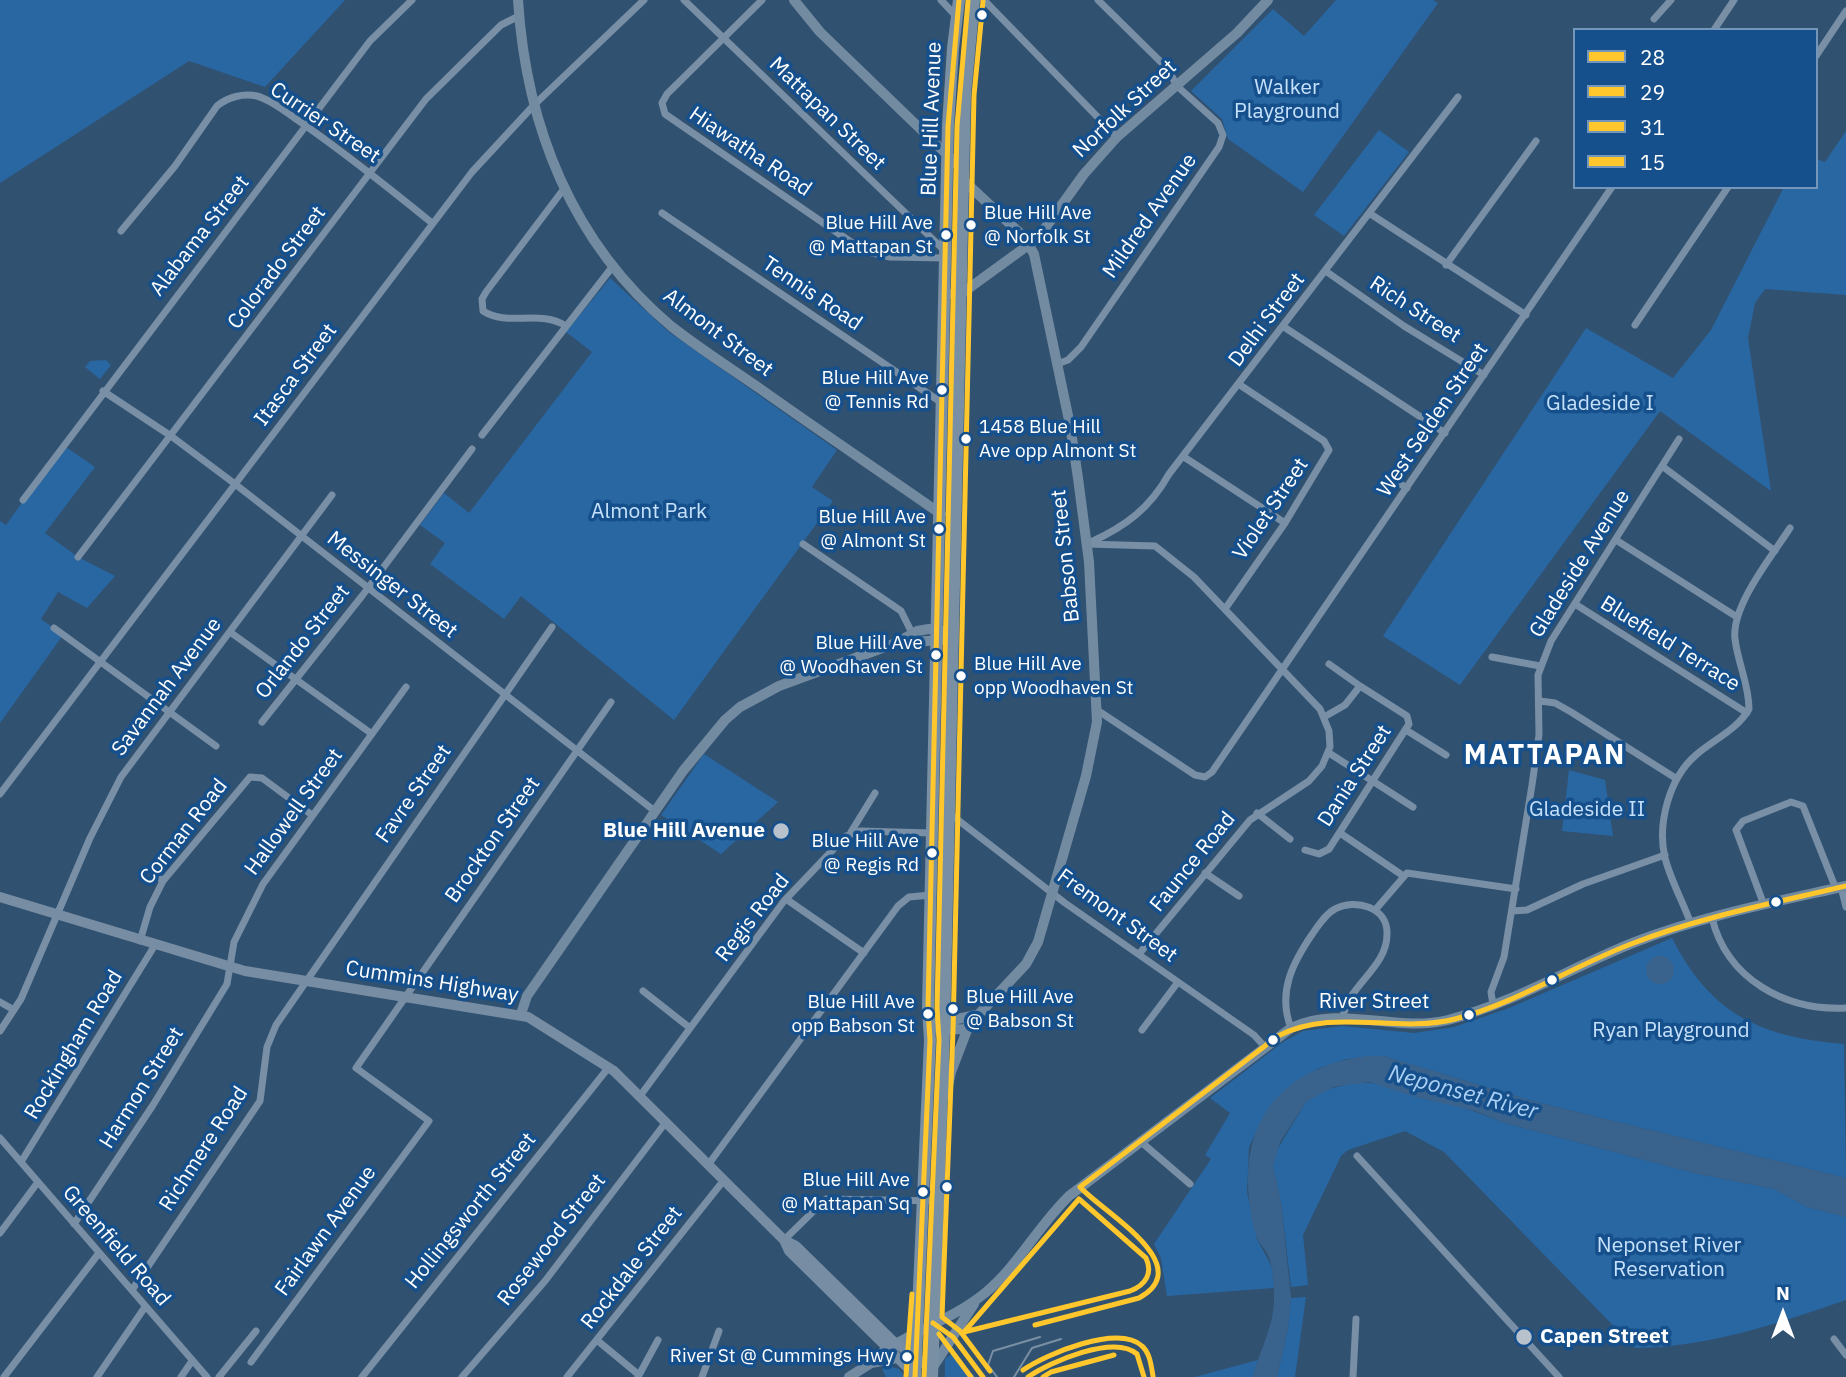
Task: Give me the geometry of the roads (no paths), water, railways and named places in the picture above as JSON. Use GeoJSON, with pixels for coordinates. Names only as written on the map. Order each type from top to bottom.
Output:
{"type":"FeatureCollection","features":[{"type":"Feature","properties":{"kind":"highway","name":"Blue Hill Avenue"},"geometry":{"type":"LineString","coordinates":[[932,1374],[929,1025],[932,833],[948,156],[959,0]]}},
{"type":"Feature","properties":{"kind":"highway","name":"Blue Hill Avenue"},"geometry":{"type":"LineString","coordinates":[[916,1376],[941,1121],[963,175],[967,52],[974,0]]}},
{"type":"Feature","properties":{"kind":"highway"},"geometry":{"type":"LineString","coordinates":[[929,1070],[943,1071]]}},
{"type":"Feature","properties":{"kind":"main road","name":"Almont Street"},"geometry":{"type":"LineString","coordinates":[[518,0],[534,105],[551,163],[563,190],[613,266],[637,295],[689,340],[941,513]]}},
{"type":"Feature","properties":{"kind":"main road"},"geometry":{"type":"LineString","coordinates":[[794,0],[820,32],[948,156],[1030,245]]}},
{"type":"Feature","properties":{"kind":"main road","name":"Norfolk Street"},"geometry":{"type":"LineString","coordinates":[[961,294],[1030,245],[1046,229],[1084,174],[1118,137],[1237,33],[1268,0]]}},
{"type":"Feature","properties":{"kind":"main road","name":"Babson Street"},"geometry":{"type":"LineString","coordinates":[[969,1026],[976,1014],[1026,964],[1038,942],[1086,776],[1097,710],[1087,544],[1078,478],[1057,364],[1030,245]]}},
{"type":"Feature","properties":{"kind":"main road"},"geometry":{"type":"LineString","coordinates":[[945,294],[961,294]]}},
{"type":"Feature","properties":{"kind":"main road"},"geometry":{"type":"LineString","coordinates":[[521,1014],[527,996],[710,734],[740,707],[779,686],[914,637],[925,629],[937,635],[954,636]]}},
{"type":"Feature","properties":{"kind":"main road","name":"River Street"},"geometry":{"type":"LineString","coordinates":[[932,1374],[963,1318],[1003,1276],[1063,1202],[1291,1028],[1312,1020],[1343,1017],[1414,1025],[1451,1019],[1493,1005],[1619,949],[1690,924],[1841,887]]}},
{"type":"Feature","properties":{"kind":"main road","name":"Cummins Highway"},"geometry":{"type":"LineString","coordinates":[[0,897],[230,967],[403,999],[521,1014],[548,1027],[609,1067],[784,1240],[796,1246],[892,1346],[917,1358],[932,1374]]}},
{"type":"Feature","properties":{"kind":"main road"},"geometry":{"type":"LineString","coordinates":[[929,1025],[945,1025],[976,1014]]}},
{"type":"Feature","properties":{"kind":"main road"},"geometry":{"type":"LineString","coordinates":[[945,1025],[961,1030],[969,1026]]}},
{"type":"Feature","properties":{"kind":"main road","name":"Blue Hill Avenue"},"geometry":{"type":"LineString","coordinates":[[941,1121],[951,1072],[969,1026]]}},
{"type":"Feature","properties":{"kind":"main road","name":"River Street"},"geometry":{"type":"LineString","coordinates":[[862,1369],[892,1346],[982,1296]]}},
{"type":"Feature","properties":{"kind":"main road","name":"Cummins Highway"},"geometry":{"type":"LineString","coordinates":[[892,1346],[897,1358],[916,1376]]}},
{"type":"Feature","properties":{"kind":"main road","name":"River Street"},"geometry":{"type":"LineString","coordinates":[[849,1377],[880,1360],[897,1358]]}},
{"type":"Feature","properties":{"kind":"street","name":"Alabama Street"},"geometry":{"type":"LineString","coordinates":[[23,500],[370,41],[412,0]]}},
{"type":"Feature","properties":{"kind":"street","name":"Itasca Street"},"geometry":{"type":"LineString","coordinates":[[0,794],[472,172],[534,105],[644,0]]}},
{"type":"Feature","properties":{"kind":"street","name":"Mattapan Street"},"geometry":{"type":"LineString","coordinates":[[684,0],[946,255]]}},
{"type":"Feature","properties":{"kind":"street"},"geometry":{"type":"LineString","coordinates":[[726,38],[762,0]]}},
{"type":"Feature","properties":{"kind":"street"},"geometry":{"type":"LineString","coordinates":[[941,0],[956,16]]}},
{"type":"Feature","properties":{"kind":"street"},"geometry":{"type":"LineString","coordinates":[[984,0],[1118,137]]}},
{"type":"Feature","properties":{"kind":"street"},"geometry":{"type":"LineString","coordinates":[[1098,0],[1168,69],[1177,86]]}},
{"type":"Feature","properties":{"kind":"street"},"geometry":{"type":"LineString","coordinates":[[1654,19],[1671,0]]}},
{"type":"Feature","properties":{"kind":"street"},"geometry":{"type":"LineString","coordinates":[[1715,28],[1734,0]]}},
{"type":"Feature","properties":{"kind":"street"},"geometry":{"type":"LineString","coordinates":[[1818,53],[1846,11]]}},
{"type":"Feature","properties":{"kind":"street","name":"Colorado Street"},"geometry":{"type":"LineString","coordinates":[[78,557],[426,99],[501,25],[519,16]]}},
{"type":"Feature","properties":{"kind":"street","name":"Hiawatha Road"},"geometry":{"type":"LineString","coordinates":[[726,38],[663,99],[662,109],[674,121],[864,251],[890,257],[946,255]]}},
{"type":"Feature","properties":{"kind":"street","name":"Mildred Avenue"},"geometry":{"type":"LineString","coordinates":[[1057,364],[1068,360],[1081,348],[1219,147],[1222,129],[1177,86]]}},
{"type":"Feature","properties":{"kind":"street","name":"Currier Street"},"geometry":{"type":"LineString","coordinates":[[121,231],[175,166],[206,120],[224,100],[259,96],[306,126],[432,223]]}},
{"type":"Feature","properties":{"kind":"street","name":"Delhi Street"},"geometry":{"type":"LineString","coordinates":[[1087,544],[1119,529],[1140,513],[1327,272],[1458,97]]}},
{"type":"Feature","properties":{"kind":"street"},"geometry":{"type":"LineString","coordinates":[[1446,265],[1536,141]]}},
{"type":"Feature","properties":{"kind":"street","name":"West Selden Street"},"geometry":{"type":"LineString","coordinates":[[1097,710],[1186,770],[1205,777],[1212,772],[1611,189]]}},
{"type":"Feature","properties":{"kind":"street"},"geometry":{"type":"LineString","coordinates":[[1635,326],[1727,189]]}},
{"type":"Feature","properties":{"kind":"street"},"geometry":{"type":"LineString","coordinates":[[563,190],[486,292],[482,299],[482,311],[497,317],[545,317],[566,326]]}},
{"type":"Feature","properties":{"kind":"street","name":"Tennis Road"},"geometry":{"type":"LineString","coordinates":[[662,213],[943,404]]}},
{"type":"Feature","properties":{"kind":"street"},"geometry":{"type":"LineString","coordinates":[[1369,213],[1526,315]]}},
{"type":"Feature","properties":{"kind":"street"},"geometry":{"type":"LineString","coordinates":[[482,435],[613,266]]}},
{"type":"Feature","properties":{"kind":"street","name":"Rich Street"},"geometry":{"type":"LineString","coordinates":[[1327,272],[1404,326],[1485,375]]}},
{"type":"Feature","properties":{"kind":"street"},"geometry":{"type":"LineString","coordinates":[[1284,327],[1445,433]]}},
{"type":"Feature","properties":{"kind":"street","name":"Violet Street"},"geometry":{"type":"LineString","coordinates":[[1224,609],[1285,523],[1328,455],[1328,447],[1324,441],[1240,385]]}},
{"type":"Feature","properties":{"kind":"street","name":"Messinger Street"},"geometry":{"type":"LineString","coordinates":[[103,391],[171,436],[302,535],[367,589],[656,812]]}},
{"type":"Feature","properties":{"kind":"street","name":"Gladeside Avenue"},"geometry":{"type":"LineString","coordinates":[[1493,1005],[1492,992],[1503,964],[1516,889],[1539,735],[1540,666],[1551,641],[1679,439]]}},
{"type":"Feature","properties":{"kind":"street","name":"Orlando Street"},"geometry":{"type":"LineString","coordinates":[[262,722],[297,681],[472,449]]}},
{"type":"Feature","properties":{"kind":"street"},"geometry":{"type":"LineString","coordinates":[[1184,457],[1285,523]]}},
{"type":"Feature","properties":{"kind":"street"},"geometry":{"type":"LineString","coordinates":[[1662,466],[1775,551]]}},
{"type":"Feature","properties":{"kind":"street"},"geometry":{"type":"LineString","coordinates":[[1389,477],[1407,488]]}},
{"type":"Feature","properties":{"kind":"street","name":"Savannah Avenue"},"geometry":{"type":"LineString","coordinates":[[0,1031],[14,1010],[116,787],[332,495]]}},
{"type":"Feature","properties":{"kind":"street"},"geometry":{"type":"LineString","coordinates":[[1690,924],[1665,855],[1663,836],[1667,806],[1677,779],[1693,757],[1747,713],[1748,684],[1735,639],[1737,617],[1790,528]]}},
{"type":"Feature","properties":{"kind":"street"},"geometry":{"type":"LineString","coordinates":[[1616,540],[1737,617]]}},
{"type":"Feature","properties":{"kind":"street"},"geometry":{"type":"LineString","coordinates":[[803,544],[901,611],[914,637]]}},
{"type":"Feature","properties":{"kind":"street"},"geometry":{"type":"LineString","coordinates":[[1087,544],[1155,546],[1194,577],[1324,717],[1329,731],[1329,753],[1413,807]]}},
{"type":"Feature","properties":{"kind":"street","name":"Bluefield Terrace"},"geometry":{"type":"LineString","coordinates":[[1575,604],[1747,713]]}},
{"type":"Feature","properties":{"kind":"street","name":"Favre Street"},"geometry":{"type":"LineString","coordinates":[[304,982],[552,627]]}},
{"type":"Feature","properties":{"kind":"street"},"geometry":{"type":"LineString","coordinates":[[54,628],[168,714],[216,746]]}},
{"type":"Feature","properties":{"kind":"street"},"geometry":{"type":"LineString","coordinates":[[230,632],[372,734]]}},
{"type":"Feature","properties":{"kind":"street"},"geometry":{"type":"LineString","coordinates":[[1492,657],[1540,666]]}},
{"type":"Feature","properties":{"kind":"street"},"geometry":{"type":"LineString","coordinates":[[1324,717],[1345,705],[1360,686],[1329,664]]}},
{"type":"Feature","properties":{"kind":"street","name":"Dania Street"},"geometry":{"type":"LineString","coordinates":[[1305,850],[1312,854],[1322,853],[1340,833],[1406,730],[1407,716],[1360,686]]}},
{"type":"Feature","properties":{"kind":"street","name":"Hallowell Street"},"geometry":{"type":"LineString","coordinates":[[230,967],[234,942],[253,901],[406,687]]}},
{"type":"Feature","properties":{"kind":"street"},"geometry":{"type":"LineString","coordinates":[[1539,701],[1555,703],[1571,712],[1677,779]]}},
{"type":"Feature","properties":{"kind":"street","name":"Brockton Street"},"geometry":{"type":"LineString","coordinates":[[429,1121],[356,1068],[611,702]]}},
{"type":"Feature","properties":{"kind":"street"},"geometry":{"type":"LineString","coordinates":[[1406,730],[1446,755]]}},
{"type":"Feature","properties":{"kind":"street","name":"Faunce Road"},"geometry":{"type":"LineString","coordinates":[[1139,954],[1257,813],[1309,781],[1329,753]]}},
{"type":"Feature","properties":{"kind":"street","name":"Corman Road"},"geometry":{"type":"LineString","coordinates":[[139,941],[150,907],[163,881],[250,777],[262,779],[312,815]]}},
{"type":"Feature","properties":{"kind":"street","name":"Regis Road"},"geometry":{"type":"LineString","coordinates":[[640,1096],[786,899],[851,832],[852,826],[876,793]]}},
{"type":"Feature","properties":{"kind":"street"},"geometry":{"type":"LineString","coordinates":[[1764,905],[1736,830],[1743,821],[1793,801],[1804,808],[1841,887],[1846,908]]}},
{"type":"Feature","properties":{"kind":"street","name":"Fremont Street"},"geometry":{"type":"LineString","coordinates":[[949,813],[1053,892],[1254,1035],[1264,1046]]}},
{"type":"Feature","properties":{"kind":"street"},"geometry":{"type":"LineString","coordinates":[[1257,813],[1290,839]]}},
{"type":"Feature","properties":{"kind":"street"},"geometry":{"type":"LineString","coordinates":[[851,832],[932,833]]}},
{"type":"Feature","properties":{"kind":"street"},"geometry":{"type":"LineString","coordinates":[[1340,833],[1402,875],[1418,873],[1516,889]]}},
{"type":"Feature","properties":{"kind":"street"},"geometry":{"type":"LineString","coordinates":[[1511,911],[1527,910],[1583,884],[1665,855]]}},
{"type":"Feature","properties":{"kind":"street"},"geometry":{"type":"LineString","coordinates":[[152,872],[163,881]]}},
{"type":"Feature","properties":{"kind":"street"},"geometry":{"type":"LineString","coordinates":[[1205,873],[1239,896]]}},
{"type":"Feature","properties":{"kind":"street"},"geometry":{"type":"LineString","coordinates":[[1376,909],[1402,875]]}},
{"type":"Feature","properties":{"kind":"street"},"geometry":{"type":"LineString","coordinates":[[708,1165],[901,902],[914,896],[931,895]]}},
{"type":"Feature","properties":{"kind":"street"},"geometry":{"type":"LineString","coordinates":[[786,899],[864,953]]}},
{"type":"Feature","properties":{"kind":"street"},"geometry":{"type":"LineString","coordinates":[[1291,1028],[1286,1002],[1289,974],[1312,935],[1334,909],[1359,905],[1376,909],[1387,929],[1386,947],[1379,962],[1346,1005],[1343,1017]]}},
{"type":"Feature","properties":{"kind":"street"},"geometry":{"type":"LineString","coordinates":[[1712,918],[1726,954],[1755,983],[1792,1000],[1831,1009],[1846,1009]]}},
{"type":"Feature","properties":{"kind":"street","name":"Rockingham Road"},"geometry":{"type":"LineString","coordinates":[[21,1162],[155,946]]}},
{"type":"Feature","properties":{"kind":"street","name":"Harmon Street"},"geometry":{"type":"LineString","coordinates":[[74,1224],[153,1105],[227,984],[230,967]]}},
{"type":"Feature","properties":{"kind":"street","name":"Richmere Road"},"geometry":{"type":"LineString","coordinates":[[132,1290],[260,1101],[270,1037],[304,982]]}},
{"type":"Feature","properties":{"kind":"street"},"geometry":{"type":"LineString","coordinates":[[1142,1030],[1178,982]]}},
{"type":"Feature","properties":{"kind":"street"},"geometry":{"type":"LineString","coordinates":[[643,991],[690,1028]]}},
{"type":"Feature","properties":{"kind":"street"},"geometry":{"type":"LineString","coordinates":[[0,1002],[14,1010]]}},
{"type":"Feature","properties":{"kind":"street","name":"Hollingsworth Street"},"geometry":{"type":"LineString","coordinates":[[362,1377],[609,1067]]}},
{"type":"Feature","properties":{"kind":"street","name":"Fairlawn Avenue"},"geometry":{"type":"LineString","coordinates":[[251,1362],[429,1121]]}},
{"type":"Feature","properties":{"kind":"street","name":"Rosewood Street"},"geometry":{"type":"LineString","coordinates":[[462,1377],[545,1281],[666,1122]]}},
{"type":"Feature","properties":{"kind":"street","name":"Greenfield Road"},"geometry":{"type":"LineString","coordinates":[[0,1138],[206,1377]]}},
{"type":"Feature","properties":{"kind":"street"},"geometry":{"type":"LineString","coordinates":[[1140,1141],[1190,1184]]}},
{"type":"Feature","properties":{"kind":"street"},"geometry":{"type":"LineString","coordinates":[[1357,1156],[1559,1377]]}},
{"type":"Feature","properties":{"kind":"street","name":"Rockdale Street"},"geometry":{"type":"LineString","coordinates":[[567,1377],[724,1180]]}},
{"type":"Feature","properties":{"kind":"street"},"geometry":{"type":"LineString","coordinates":[[0,1233],[38,1182]]}},
{"type":"Feature","properties":{"kind":"street"},"geometry":{"type":"LineString","coordinates":[[784,1240],[826,1199],[932,1201]]}},
{"type":"Feature","properties":{"kind":"street"},"geometry":{"type":"LineString","coordinates":[[4,1377],[99,1253]]}},
{"type":"Feature","properties":{"kind":"street"},"geometry":{"type":"LineString","coordinates":[[97,1377],[145,1307]]}},
{"type":"Feature","properties":{"kind":"street"},"geometry":{"type":"LineString","coordinates":[[1353,1377],[1356,1319]]}},
{"type":"Feature","properties":{"kind":"street"},"geometry":{"type":"LineString","coordinates":[[219,1377],[256,1331]]}},
{"type":"Feature","properties":{"kind":"street"},"geometry":{"type":"LineString","coordinates":[[702,1377],[719,1331]]}},
{"type":"Feature","properties":{"kind":"street"},"geometry":{"type":"LineString","coordinates":[[1834,1339],[1846,1355]]}},
{"type":"Feature","properties":{"kind":"street"},"geometry":{"type":"LineString","coordinates":[[598,1341],[638,1376],[658,1340]]}},
{"type":"Feature","properties":{"kind":"street"},"geometry":{"type":"LineString","coordinates":[[181,1377],[192,1361]]}},
{"type":"Feature","properties":{"kind":"water"},"geometry":{"type":"Polygon","coordinates":[[[1660,956],[1670,960],[1674,970],[1670,980],[1660,984],[1650,980],[1646,970],[1650,960],[1660,956]]]}},
{"type":"Feature","properties":{"kind":"water","name":"Neponset River"},"geometry":{"type":"Polygon","coordinates":[[[1366,1056],[1383,1056],[1536,1102],[1846,1178],[1846,1217],[1807,1207],[1774,1189],[1694,1173],[1505,1123],[1475,1111],[1369,1082],[1333,1087],[1306,1102],[1280,1142],[1273,1166],[1281,1202],[1291,1298],[1288,1328],[1277,1377],[1253,1377],[1269,1329],[1274,1300],[1271,1264],[1256,1235],[1249,1201],[1248,1169],[1253,1141],[1264,1116],[1280,1094],[1303,1077],[1331,1064],[1366,1056]]]}},
{"type":"Feature","properties":{"kind":"tram line"},"geometry":{"type":"LineString","coordinates":[[997,1377],[988,1365],[993,1351],[1040,1337]]}},
{"type":"Feature","properties":{"kind":"tram line"},"geometry":{"type":"LineString","coordinates":[[1014,1377],[1032,1348],[1061,1339]]}},
{"type":"Feature","properties":{"kind":"place","name":"Blue Hill Ave @ Norfolk St"},"geometry":{"type":"Point","coordinates":[971,225]}},
{"type":"Feature","properties":{"kind":"place","name":"Blue Hill Ave @ Mattapan St"},"geometry":{"type":"Point","coordinates":[946,235]}},
{"type":"Feature","properties":{"kind":"place","name":"Blue Hill Ave @ Tennis Rd"},"geometry":{"type":"Point","coordinates":[942,390]}},
{"type":"Feature","properties":{"kind":"place","name":"1458 Blue Hill Ave opp Almont St"},"geometry":{"type":"Point","coordinates":[966,439]}},
{"type":"Feature","properties":{"kind":"place","name":"Blue Hill Ave @ Almont St"},"geometry":{"type":"Point","coordinates":[939,529]}},
{"type":"Feature","properties":{"kind":"place","name":"Blue Hill Ave @ Woodhaven St"},"geometry":{"type":"Point","coordinates":[936,655]}},
{"type":"Feature","properties":{"kind":"place","name":"Blue Hill Ave opp Woodhaven St"},"geometry":{"type":"Point","coordinates":[961,676]}},
{"type":"Feature","properties":{"kind":"place","name":"Blue Hill Avenue"},"geometry":{"type":"Point","coordinates":[781,831]}},
{"type":"Feature","properties":{"kind":"place","name":"Blue Hill Ave @ Regis Rd"},"geometry":{"type":"Point","coordinates":[932,853]}},
{"type":"Feature","properties":{"kind":"place","name":"Blue Hill Ave @ Babson St"},"geometry":{"type":"Point","coordinates":[953,1009]}},
{"type":"Feature","properties":{"kind":"place","name":"Blue Hill Ave opp Babson St"},"geometry":{"type":"Point","coordinates":[928,1014]}},
{"type":"Feature","properties":{"kind":"place","name":"Blue Hill Ave @ Mattapan Sq"},"geometry":{"type":"Point","coordinates":[923,1192]}},
{"type":"Feature","properties":{"kind":"place","name":"Capen Street"},"geometry":{"type":"Point","coordinates":[1524,1337]}},
{"type":"Feature","properties":{"kind":"place","name":"River St @ Cummings Hwy"},"geometry":{"type":"Point","coordinates":[907,1357]}},
{"type":"Feature","properties":{"kind":"district","name":"MATTAPAN"},"geometry":{"type":"Point","coordinates":[1545,756]}},
{"type":"Feature","properties":{"kind":"park label","name":"Walker Playground"},"geometry":{"type":"Point","coordinates":[1287,100]}},
{"type":"Feature","properties":{"kind":"park label","name":"Gladeside I"},"geometry":{"type":"Point","coordinates":[1600,404]}},
{"type":"Feature","properties":{"kind":"park label","name":"Almont Park"},"geometry":{"type":"Point","coordinates":[649,512]}},
{"type":"Feature","properties":{"kind":"park label","name":"Gladeside II"},"geometry":{"type":"Point","coordinates":[1587,810]}},
{"type":"Feature","properties":{"kind":"park label","name":"Ryan Playground"},"geometry":{"type":"Point","coordinates":[1671,1031]}},
{"type":"Feature","properties":{"kind":"park label","name":"Neponset River Reservation"},"geometry":{"type":"Point","coordinates":[1669,1258]}}]}
